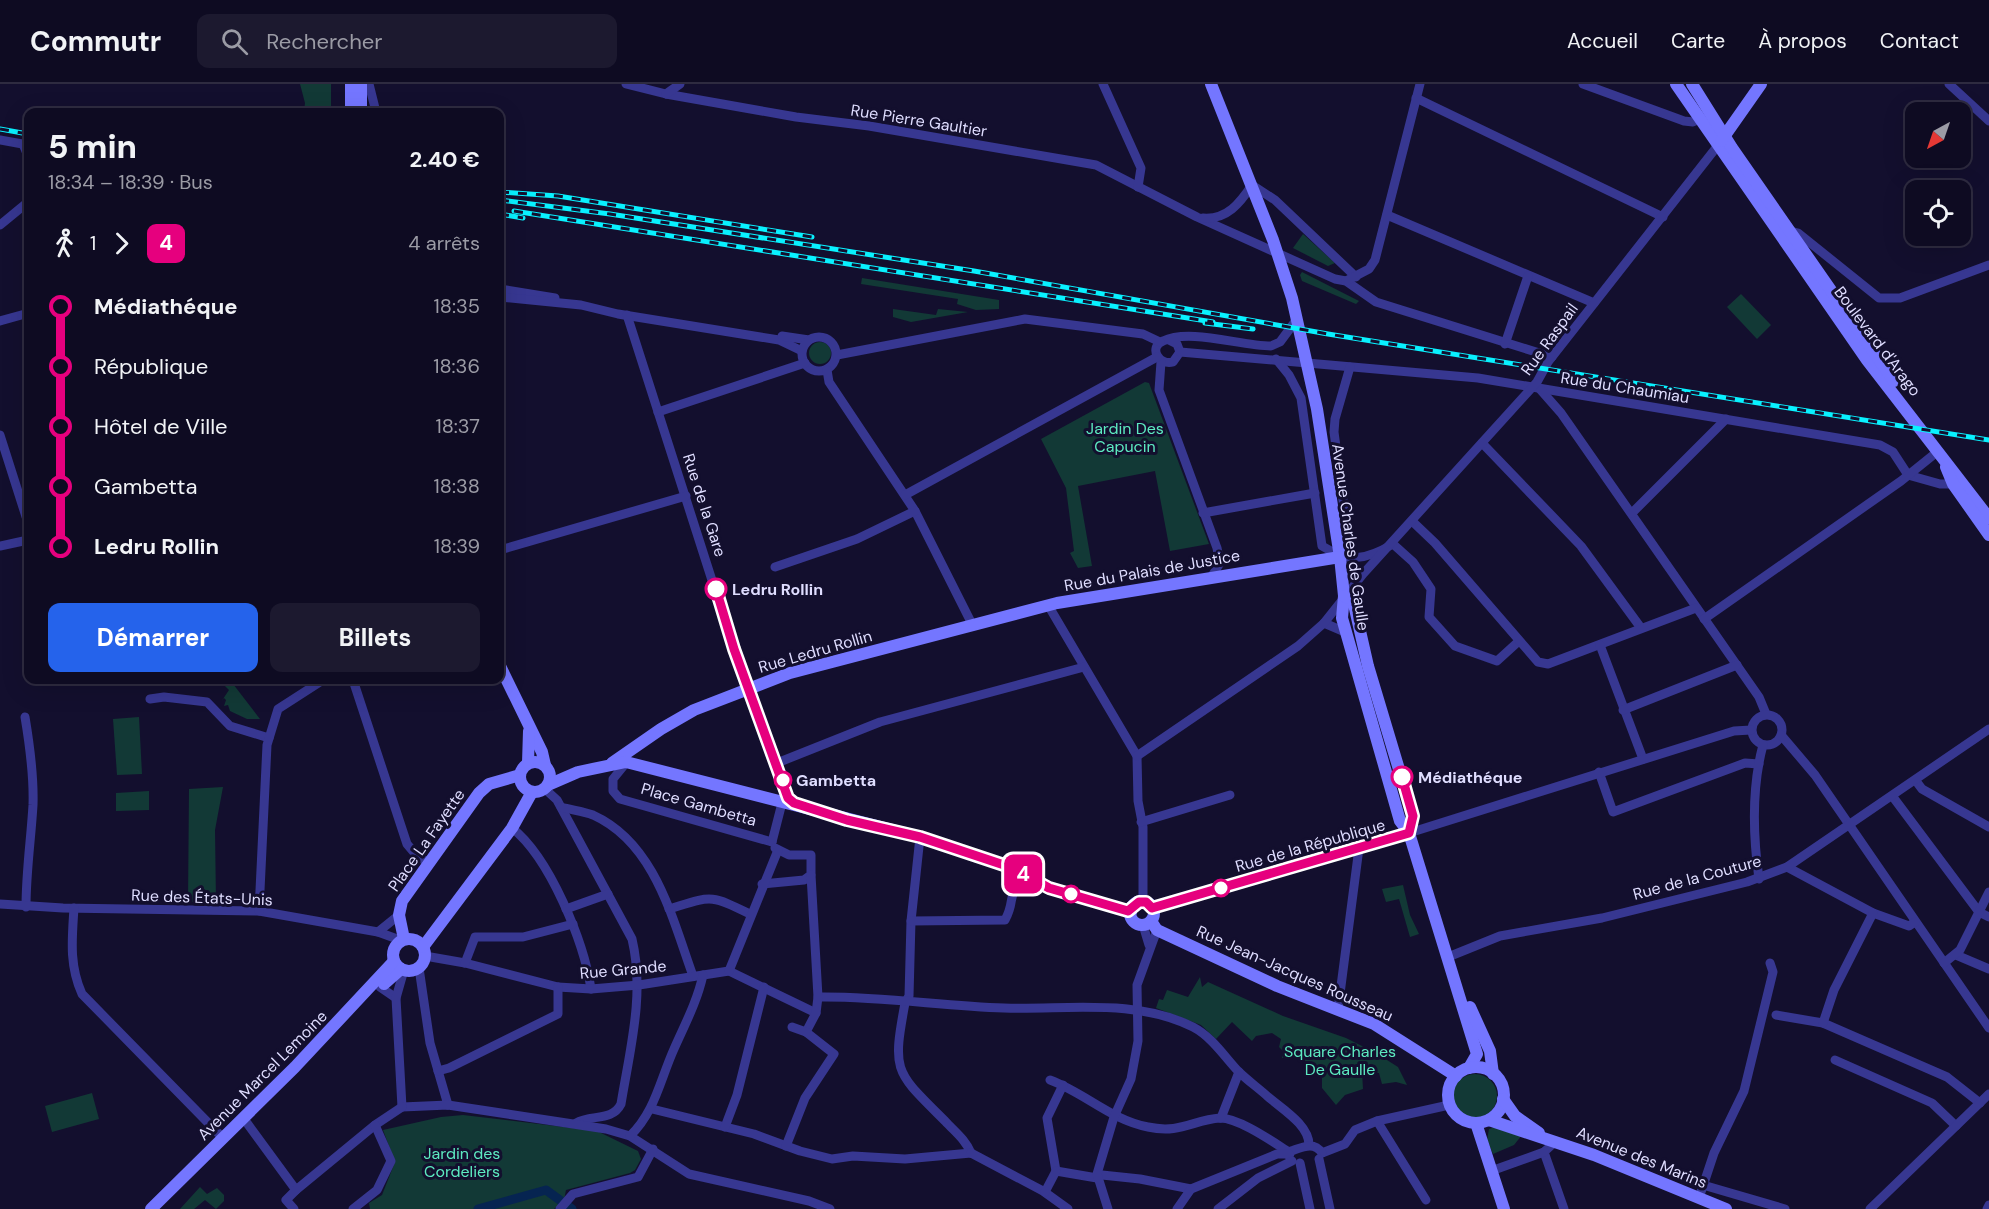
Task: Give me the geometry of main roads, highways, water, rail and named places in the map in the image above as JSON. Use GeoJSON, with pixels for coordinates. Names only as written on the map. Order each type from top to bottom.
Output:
{"type":"FeatureCollection","features":[{"type":"Feature","properties":{"kind":"main road"},"geometry":{"type":"LineString","coordinates":[[351,84],[351,108]]}},
{"type":"Feature","properties":{"kind":"main road"},"geometry":{"type":"LineString","coordinates":[[361,84],[361,108]]}},
{"type":"Feature","properties":{"kind":"main road","name":"Avenue Charles de Gaulle"},"geometry":{"type":"LineString","coordinates":[[1211,84],[1278,254],[1297,319],[1311,379],[1349,598],[1413,816],[1409,833]]}},
{"type":"Feature","properties":{"kind":"main road"},"geometry":{"type":"LineString","coordinates":[[1676,84],[1702,118],[1722,139]]}},
{"type":"Feature","properties":{"kind":"main road"},"geometry":{"type":"LineString","coordinates":[[1692,84],[1722,139]]}},
{"type":"Feature","properties":{"kind":"main road"},"geometry":{"type":"LineString","coordinates":[[1722,139],[1761,84]]}},
{"type":"Feature","properties":{"kind":"main road","name":"Boulevard d'Arago"},"geometry":{"type":"LineString","coordinates":[[1722,139],[1868,360],[1909,410],[1938,453]]}},
{"type":"Feature","properties":{"kind":"main road"},"geometry":{"type":"LineString","coordinates":[[1938,453],[1953,484],[1989,535]]}},
{"type":"Feature","properties":{"kind":"main road"},"geometry":{"type":"LineString","coordinates":[[1938,453],[1967,487],[1989,518]]}},
{"type":"Feature","properties":{"kind":"main road","name":"Rue du Palais de Justice"},"geometry":{"type":"LineString","coordinates":[[973,626],[1048,605],[1212,576],[1343,557]]}},
{"type":"Feature","properties":{"kind":"main road","name":"Avenue Charles de Gaulle"},"geometry":{"type":"LineString","coordinates":[[1349,598],[1342,618],[1400,820],[1409,833],[1477,1054],[1469,1068]]}},
{"type":"Feature","properties":{"kind":"main road","name":"Rue Ledru Rollin"},"geometry":{"type":"LineString","coordinates":[[612,763],[669,724],[748,688],[790,673],[973,626]]}},
{"type":"Feature","properties":{"kind":"main road"},"geometry":{"type":"LineString","coordinates":[[422,957],[413,939],[402,940],[394,947],[399,967],[422,957],[512,828],[532,792],[547,787],[547,768],[504,674]]}},
{"type":"Feature","properties":{"kind":"main road"},"geometry":{"type":"LineString","coordinates":[[529,727],[528,763],[520,775],[524,788],[532,792]]}},
{"type":"Feature","properties":{"kind":"main road"},"geometry":{"type":"LineString","coordinates":[[528,763],[537,761],[547,768]]}},
{"type":"Feature","properties":{"kind":"main road","name":"Place Gambetta"},"geometry":{"type":"LineString","coordinates":[[547,787],[578,772],[612,763],[626,762],[920,837],[1013,868],[1033,880],[1131,912]]}},
{"type":"Feature","properties":{"kind":"main road","name":"Place Gambetta"},"geometry":{"type":"LineString","coordinates":[[547,768],[578,772]]}},
{"type":"Feature","properties":{"kind":"main road","name":"Place La Fayette"},"geometry":{"type":"LineString","coordinates":[[402,940],[399,915],[402,901],[428,862],[489,784],[520,775]]}},
{"type":"Feature","properties":{"kind":"main road","name":"Rue de la République"},"geometry":{"type":"LineString","coordinates":[[1148,905],[1409,833]]}},
{"type":"Feature","properties":{"kind":"main road"},"geometry":{"type":"LineString","coordinates":[[1136,903],[1148,905],[1154,915],[1152,927],[1134,921],[1131,912],[1136,903]]}},
{"type":"Feature","properties":{"kind":"main road","name":"Rue Jean-Jacques Rousseau"},"geometry":{"type":"LineString","coordinates":[[1152,927],[1277,986],[1374,1024],[1456,1076]]}},
{"type":"Feature","properties":{"kind":"main road","name":"Avenue Charles de Gaulle"},"geometry":{"type":"LineString","coordinates":[[1448,957],[1490,1051],[1493,1074]]}},
{"type":"Feature","properties":{"kind":"main road","name":"Avenue Marcel Lemoine"},"geometry":{"type":"LineString","coordinates":[[151,1209],[399,967]]}},
{"type":"Feature","properties":{"kind":"main road","name":"Avenue Marcel Lemoine"},"geometry":{"type":"LineString","coordinates":[[303,1063],[399,967]]}},
{"type":"Feature","properties":{"kind":"main road"},"geometry":{"type":"LineString","coordinates":[[1469,1068],[1486,1069],[1493,1074],[1503,1089],[1503,1099],[1496,1115],[1489,1120],[1476,1123],[1458,1118],[1449,1104],[1448,1094],[1456,1076],[1469,1068]]}},
{"type":"Feature","properties":{"kind":"main road","name":"Avenue Marcel Lemoine"},"geometry":{"type":"LineString","coordinates":[[161,1209],[247,1123],[281,1084]]}},
{"type":"Feature","properties":{"kind":"main road","name":"Avenue des Marins"},"geometry":{"type":"LineString","coordinates":[[1503,1099],[1515,1116],[1551,1139]]}},
{"type":"Feature","properties":{"kind":"main road","name":"Avenue des Marins"},"geometry":{"type":"LineString","coordinates":[[1489,1120],[1551,1139],[1726,1209]]}},
{"type":"Feature","properties":{"kind":"main road"},"geometry":{"type":"LineString","coordinates":[[1476,1123],[1504,1209]]}},
{"type":"Feature","properties":{"kind":"waterway"},"geometry":{"type":"LineString","coordinates":[[478,1209],[546,1190],[572,1209]]}},
{"type":"Feature","properties":{"kind":"railway"},"geometry":{"type":"LineString","coordinates":[[0,129],[24,133]]}},
{"type":"Feature","properties":{"kind":"railway"},"geometry":{"type":"LineString","coordinates":[[504,192],[558,196],[812,237]]}},
{"type":"Feature","properties":{"kind":"railway"},"geometry":{"type":"LineString","coordinates":[[504,201],[610,214],[974,271],[1328,334],[1989,440]]}},
{"type":"Feature","properties":{"kind":"railway"},"geometry":{"type":"LineString","coordinates":[[514,211],[1213,322]]}},
{"type":"Feature","properties":{"kind":"railway"},"geometry":{"type":"LineString","coordinates":[[504,215],[523,218]]}},
{"type":"Feature","properties":{"kind":"railway"},"geometry":{"type":"LineString","coordinates":[[1205,323],[1253,329]]}},
{"type":"Feature","properties":{"kind":"place","name":"Ledru Rollin"},"geometry":{"type":"Point","coordinates":[716,589]}},
{"type":"Feature","properties":{"kind":"place","name":"Médiathéque"},"geometry":{"type":"Point","coordinates":[1402,777]}},
{"type":"Feature","properties":{"kind":"place","name":"Gambetta"},"geometry":{"type":"Point","coordinates":[783,780]}},
{"type":"Feature","properties":{"kind":"park label","name":"Jardin Des Capucin"},"geometry":{"type":"Point","coordinates":[1125,437]}},
{"type":"Feature","properties":{"kind":"park label","name":"Square Charles De Gaulle"},"geometry":{"type":"Point","coordinates":[1340,1060]}},
{"type":"Feature","properties":{"kind":"park label","name":"Jardin des Cordeliers"},"geometry":{"type":"Point","coordinates":[462,1162]}}]}
